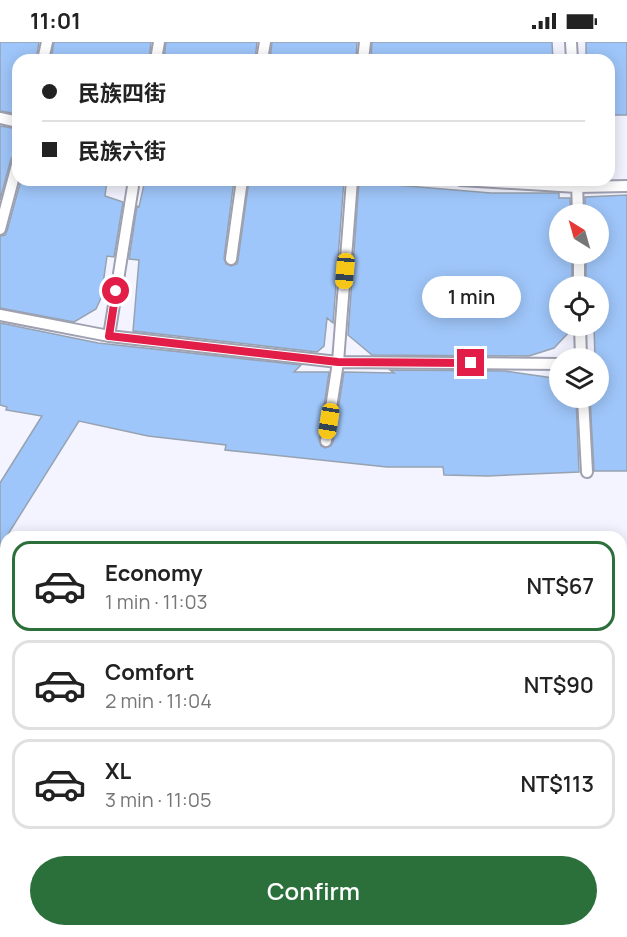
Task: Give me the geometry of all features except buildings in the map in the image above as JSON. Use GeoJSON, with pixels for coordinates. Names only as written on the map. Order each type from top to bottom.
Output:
{"type":"FeatureCollection","features":[{"type":"Feature","properties":{"kind":"lane"},"geometry":{"type":"LineString","coordinates":[[0,229],[12,184]]}},
{"type":"Feature","properties":{"kind":"lane"},"geometry":{"type":"LineString","coordinates":[[109,336],[133,186]]}},
{"type":"Feature","properties":{"kind":"lane"},"geometry":{"type":"LineString","coordinates":[[231,259],[241,186]]}},
{"type":"Feature","properties":{"kind":"lane"},"geometry":{"type":"LineString","coordinates":[[326,441],[338,362],[352,186]]}},
{"type":"Feature","properties":{"kind":"lane"},"geometry":{"type":"LineString","coordinates":[[577,186],[578,204]]}},
{"type":"Feature","properties":{"kind":"lane"},"geometry":{"type":"LineString","coordinates":[[0,315],[109,336],[338,362],[549,364]]}},
{"type":"Feature","properties":{"kind":"lane"},"geometry":{"type":"LineString","coordinates":[[584,408],[587,472]]}},
{"type":"Feature","properties":{"kind":"route"},"geometry":{"type":"LineString","coordinates":[[116,291],[109,336],[338,362],[471,363]]}}]}
